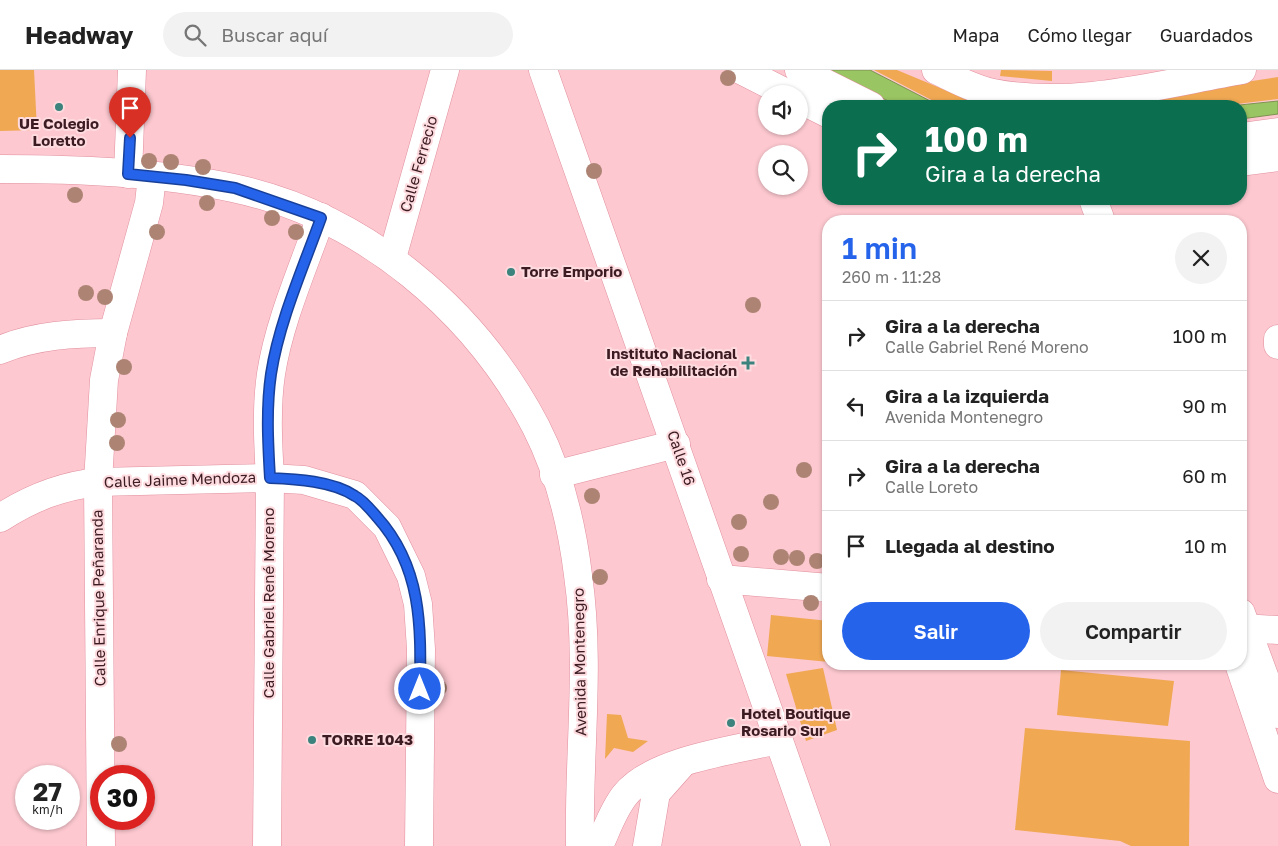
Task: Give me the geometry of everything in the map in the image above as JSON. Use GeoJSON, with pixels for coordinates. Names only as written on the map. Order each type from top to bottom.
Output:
{"type":"FeatureCollection","features":[{"type":"Feature","properties":{"kind":"street","name":"Calle Enrique Peñaranda"},"geometry":{"type":"LineString","coordinates":[[101,846],[98,482],[104,380],[113,333],[149,203],[140,175],[132,70]]}},
{"type":"Feature","properties":{"kind":"street","name":"Calle Ferrecio"},"geometry":{"type":"LineString","coordinates":[[392,258],[446,70]]}},
{"type":"Feature","properties":{"kind":"street","name":"Calle 16"},"geometry":{"type":"LineString","coordinates":[[543,70],[816,846]]}},
{"type":"Feature","properties":{"kind":"street"},"geometry":{"type":"LineString","coordinates":[[741,70],[770,85]]}},
{"type":"Feature","properties":{"kind":"street"},"geometry":{"type":"LineString","coordinates":[[799,70],[859,100]]}},
{"type":"Feature","properties":{"kind":"street"},"geometry":{"type":"LineString","coordinates":[[936,70],[991,92],[1033,98],[1118,92],[1242,70]]}},
{"type":"Feature","properties":{"kind":"street"},"geometry":{"type":"LineString","coordinates":[[808,104],[822,110]]}},
{"type":"Feature","properties":{"kind":"street"},"geometry":{"type":"LineString","coordinates":[[1247,136],[1278,132]]}},
{"type":"Feature","properties":{"kind":"street"},"geometry":{"type":"LineString","coordinates":[[1247,161],[1278,157]]}},
{"type":"Feature","properties":{"kind":"street","name":"Avenida Montenegro"},"geometry":{"type":"LineString","coordinates":[[0,169],[140,175],[235,188],[321,218],[356,235],[392,258],[440,300],[488,350],[536,428],[554,475],[569,528],[578,575],[582,626],[583,710],[579,800],[580,846]]}},
{"type":"Feature","properties":{"kind":"street","name":"Calle Gabriel René Moreno"},"geometry":{"type":"LineString","coordinates":[[267,846],[270,478],[268,437],[271,374],[290,305],[321,218]]}},
{"type":"Feature","properties":{"kind":"street"},"geometry":{"type":"LineString","coordinates":[[0,350],[44,338],[78,333],[113,333]]}},
{"type":"Feature","properties":{"kind":"street"},"geometry":{"type":"LineString","coordinates":[[1278,339],[1278,345]]}},
{"type":"Feature","properties":{"kind":"street"},"geometry":{"type":"LineString","coordinates":[[554,475],[676,444]]}},
{"type":"Feature","properties":{"kind":"street","name":"Calle Jaime Mendoza"},"geometry":{"type":"LineString","coordinates":[[0,518],[44,493],[76,484],[98,482],[270,478],[304,480],[355,495],[387,527],[412,576],[418,604],[421,649],[419,846]]}},
{"type":"Feature","properties":{"kind":"street"},"geometry":{"type":"LineString","coordinates":[[721,579],[822,587]]}},
{"type":"Feature","properties":{"kind":"street"},"geometry":{"type":"LineString","coordinates":[[1254,626],[1250,667],[1278,779]]}},
{"type":"Feature","properties":{"kind":"street"},"geometry":{"type":"LineString","coordinates":[[1250,667],[1278,714]]}},
{"type":"Feature","properties":{"kind":"street"},"geometry":{"type":"LineString","coordinates":[[599,846],[614,812],[625,794],[658,771],[682,763],[778,740]]}},
{"type":"Feature","properties":{"kind":"street"},"geometry":{"type":"LineString","coordinates":[[647,846],[656,793],[682,763]]}},
{"type":"Feature","properties":{"kind":"shaded area"},"geometry":{"type":"Polygon","coordinates":[[[0,70],[34,70],[37,130],[0,131],[0,70]]]}},
{"type":"Feature","properties":{"kind":"shaded area"},"geometry":{"type":"Polygon","coordinates":[[[827,70],[870,70],[928,100],[886,100],[827,70]]]}},
{"type":"Feature","properties":{"kind":"shaded area"},"geometry":{"type":"Polygon","coordinates":[[[874,70],[897,70],[969,100],[932,100],[874,70]]]}},
{"type":"Feature","properties":{"kind":"shaded area"},"geometry":{"type":"Polygon","coordinates":[[[1001,70],[1052,71],[1052,81],[1000,76],[1001,70]]]}},
{"type":"Feature","properties":{"kind":"shaded area"},"geometry":{"type":"Polygon","coordinates":[[[1278,77],[1278,99],[1247,103],[1247,100],[1127,100],[1278,77]]]}},
{"type":"Feature","properties":{"kind":"shaded area"},"geometry":{"type":"Polygon","coordinates":[[[1278,101],[1278,114],[1247,118],[1247,104],[1278,101]]]}},
{"type":"Feature","properties":{"kind":"shaded area"},"geometry":{"type":"Polygon","coordinates":[[[771,615],[822,620],[822,661],[767,656],[771,615]]]}},
{"type":"Feature","properties":{"kind":"shaded area"},"geometry":{"type":"Polygon","coordinates":[[[822,668],[837,730],[806,741],[786,674],[822,668]]]}},
{"type":"Feature","properties":{"kind":"shaded area"},"geometry":{"type":"Polygon","coordinates":[[[1061,670],[1174,681],[1168,726],[1057,715],[1061,670]]]}},
{"type":"Feature","properties":{"kind":"shaded area"},"geometry":{"type":"Polygon","coordinates":[[[607,714],[621,715],[628,738],[648,741],[633,752],[614,748],[605,759],[607,714]]]}},
{"type":"Feature","properties":{"kind":"shaded area"},"geometry":{"type":"Polygon","coordinates":[[[1025,728],[1190,741],[1189,846],[1131,846],[1120,841],[1015,830],[1025,728]]]}},
{"type":"Feature","properties":{"kind":"place","name":"UE Colegio Loretto"},"geometry":{"type":"Point","coordinates":[59,107]}},
{"type":"Feature","properties":{"kind":"place","name":"Torre Emporio"},"geometry":{"type":"Point","coordinates":[511,272]}},
{"type":"Feature","properties":{"kind":"place","name":"Instituto Nacional de Rehabilitación"},"geometry":{"type":"Point","coordinates":[748,363]}},
{"type":"Feature","properties":{"kind":"place","name":"Hotel Boutique Rosario Sur"},"geometry":{"type":"Point","coordinates":[731,723]}},
{"type":"Feature","properties":{"kind":"place","name":"TORRE 1043"},"geometry":{"type":"Point","coordinates":[312,740]}},
{"type":"Feature","properties":{"kind":"route"},"geometry":{"type":"LineString","coordinates":[[130,138],[128,174],[186,180],[235,188],[280,202],[321,218],[290,305],[271,374],[268,437],[270,478],[304,480],[355,495],[387,527],[412,576],[418,604],[421,649],[420,689]]}}]}
